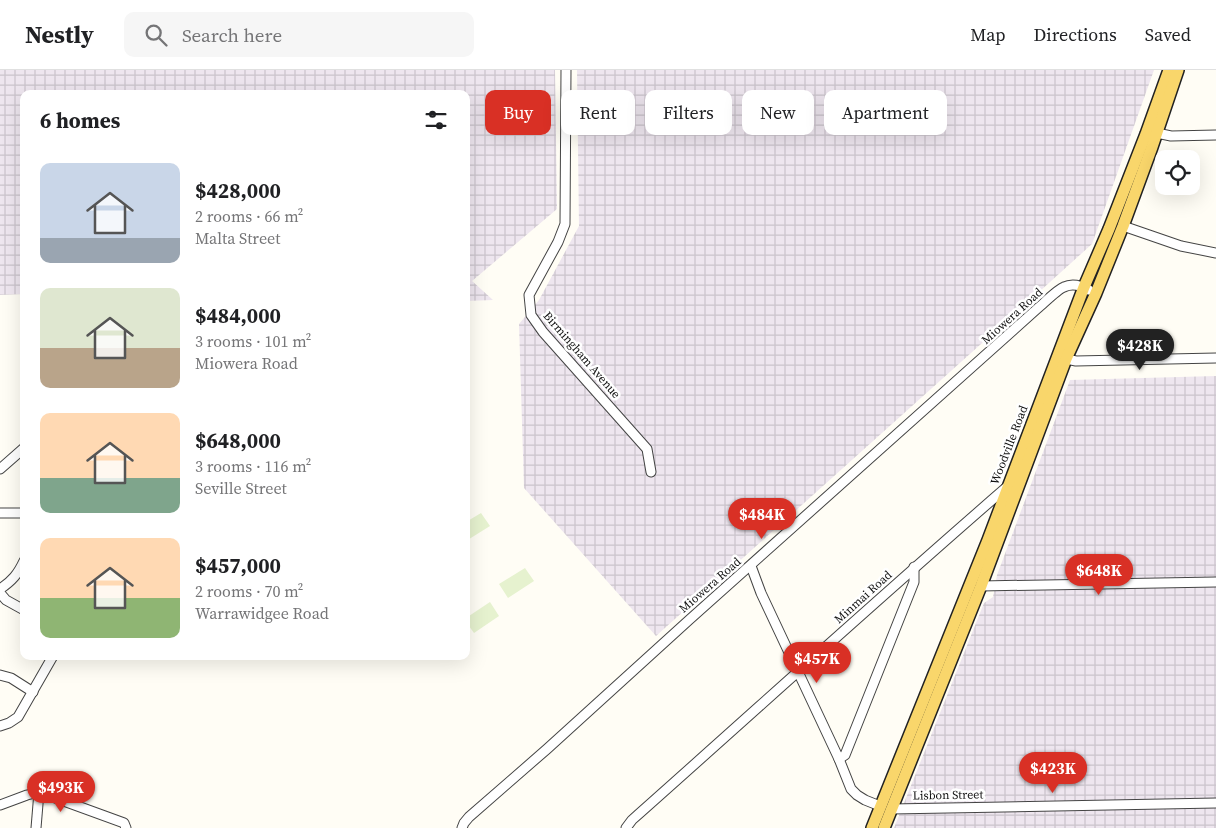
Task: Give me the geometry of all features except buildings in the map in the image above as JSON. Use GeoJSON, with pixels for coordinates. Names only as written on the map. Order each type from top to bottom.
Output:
{"type":"FeatureCollection","features":[{"type":"Feature","properties":{"kind":"main road","name":"Woodville Road"},"geometry":{"type":"LineString","coordinates":[[872,828],[886,808],[981,586],[1066,359],[1096,293],[1122,226],[1152,132],[1169,70]]}},
{"type":"Feature","properties":{"kind":"main road","name":"Woodville Road"},"geometry":{"type":"LineString","coordinates":[[884,828],[886,808],[1084,287],[1178,70]]}},
{"type":"Feature","properties":{"kind":"street","name":"Birmingham Avenue"},"geometry":{"type":"LineString","coordinates":[[566,70],[566,224],[529,295],[532,315],[543,332],[647,449],[651,472]]}},
{"type":"Feature","properties":{"kind":"street"},"geometry":{"type":"LineString","coordinates":[[1152,132],[1171,136],[1216,135]]}},
{"type":"Feature","properties":{"kind":"street"},"geometry":{"type":"LineString","coordinates":[[1122,226],[1181,246],[1216,253]]}},
{"type":"Feature","properties":{"kind":"street","name":"Miowera Road"},"geometry":{"type":"LineString","coordinates":[[462,828],[469,817],[1038,308],[1064,287],[1076,285],[1084,287]]}},
{"type":"Feature","properties":{"kind":"street"},"geometry":{"type":"LineString","coordinates":[[1084,287],[1096,293]]}},
{"type":"Feature","properties":{"kind":"street"},"geometry":{"type":"LineString","coordinates":[[1066,359],[1076,361],[1216,358]]}},
{"type":"Feature","properties":{"kind":"street"},"geometry":{"type":"LineString","coordinates":[[0,469],[20,452]]}},
{"type":"Feature","properties":{"kind":"street","name":"Minmai Road"},"geometry":{"type":"LineString","coordinates":[[626,828],[632,820],[914,567],[1008,486]]}},
{"type":"Feature","properties":{"kind":"street"},"geometry":{"type":"LineString","coordinates":[[0,513],[20,513]]}},
{"type":"Feature","properties":{"kind":"street"},"geometry":{"type":"LineString","coordinates":[[751,566],[761,593],[851,788],[865,800],[886,808]]}},
{"type":"Feature","properties":{"kind":"street"},"geometry":{"type":"LineString","coordinates":[[839,759],[845,755],[914,582],[914,567]]}},
{"type":"Feature","properties":{"kind":"street"},"geometry":{"type":"LineString","coordinates":[[20,568],[10,582],[0,591],[6,600],[20,608]]}},
{"type":"Feature","properties":{"kind":"street"},"geometry":{"type":"LineString","coordinates":[[981,586],[1216,582]]}},
{"type":"Feature","properties":{"kind":"street"},"geometry":{"type":"LineString","coordinates":[[0,726],[18,717],[52,660]]}},
{"type":"Feature","properties":{"kind":"street"},"geometry":{"type":"LineString","coordinates":[[0,675],[11,678],[33,692]]}},
{"type":"Feature","properties":{"kind":"street"},"geometry":{"type":"LineString","coordinates":[[0,805],[39,792],[124,823],[126,828]]}},
{"type":"Feature","properties":{"kind":"street"},"geometry":{"type":"LineString","coordinates":[[36,828],[39,792]]}},
{"type":"Feature","properties":{"kind":"street","name":"Lisbon Street"},"geometry":{"type":"LineString","coordinates":[[886,808],[1216,803]]}},
{"type":"Feature","properties":{"kind":"shaded area"},"geometry":{"type":"Polygon","coordinates":[[[0,70],[555,70],[557,209],[472,281],[493,300],[470,301],[470,90],[20,90],[20,294],[0,295],[0,70]]]}},
{"type":"Feature","properties":{"kind":"shaded area"},"geometry":{"type":"Polygon","coordinates":[[[577,70],[1154,70],[1092,244],[656,636],[524,488],[519,324],[539,300],[579,226],[578,135],[635,135],[635,90],[577,90],[577,70]]]}},
{"type":"Feature","properties":{"kind":"shaded area"},"geometry":{"type":"Polygon","coordinates":[[[1216,376],[1216,828],[894,828],[984,603],[993,597],[997,575],[1070,380],[1216,376]]]}},
{"type":"Feature","properties":{"kind":"green space"},"geometry":{"type":"Polygon","coordinates":[[[481,513],[490,526],[470,538],[470,520],[481,513]]]}},
{"type":"Feature","properties":{"kind":"green space"},"geometry":{"type":"Polygon","coordinates":[[[525,568],[534,581],[508,598],[499,584],[525,568]]]}},
{"type":"Feature","properties":{"kind":"green space"},"geometry":{"type":"Polygon","coordinates":[[[490,602],[499,616],[474,633],[470,628],[470,615],[490,602]]]}}]}
